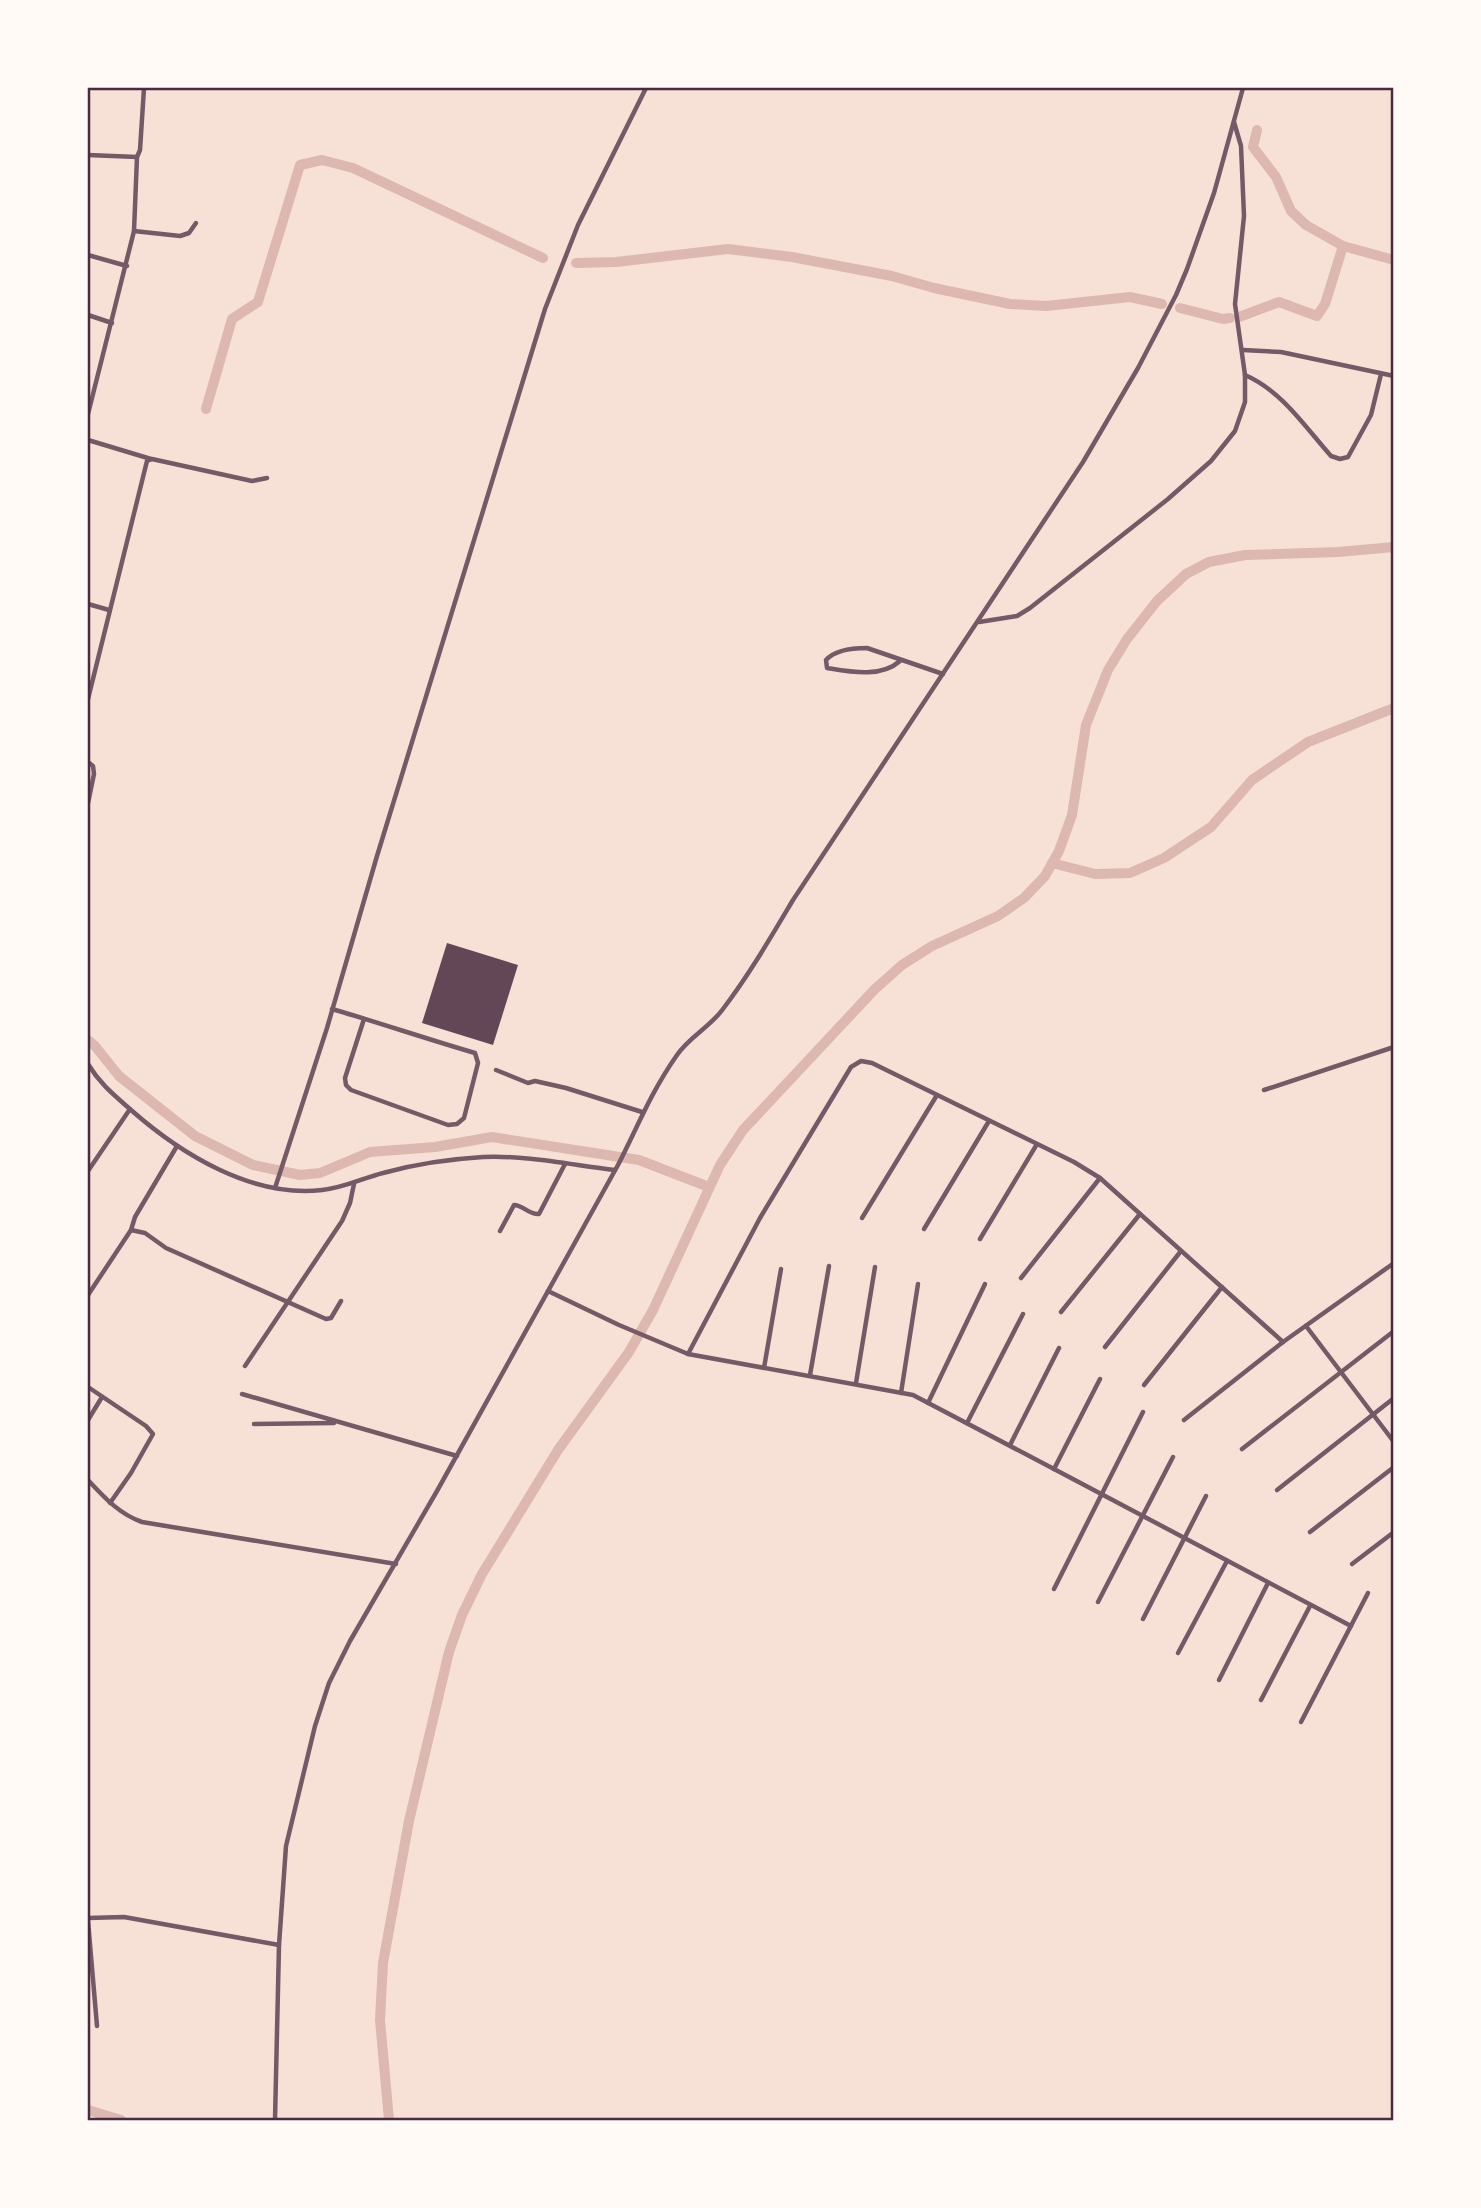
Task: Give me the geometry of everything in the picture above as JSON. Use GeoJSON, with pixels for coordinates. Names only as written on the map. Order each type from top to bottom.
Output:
{"type":"FeatureCollection","features":[{"type":"Feature","properties":{"kind":"street"},"geometry":{"type":"LineString","coordinates":[[88,414],[134,231],[137,157],[140,150],[144,88]]}},
{"type":"Feature","properties":{"kind":"street"},"geometry":{"type":"LineString","coordinates":[[276,1185],[545,309],[578,225],[646,88]]}},
{"type":"Feature","properties":{"kind":"street"},"geometry":{"type":"LineString","coordinates":[[275,2120],[279,1945],[286,1846],[315,1726],[338,1663],[457,1456],[617,1167],[642,1112],[679,1051],[721,1012],[1083,462],[1164,319],[1187,269],[1214,193],[1243,88]]}},
{"type":"Feature","properties":{"kind":"street"},"geometry":{"type":"LineString","coordinates":[[978,622],[1017,616],[1030,608],[1168,499],[1211,461],[1236,431],[1245,402],[1243,350],[1235,304],[1244,216],[1241,146],[1234,120]]}},
{"type":"Feature","properties":{"kind":"street"},"geometry":{"type":"LineString","coordinates":[[88,155],[137,157]]}},
{"type":"Feature","properties":{"kind":"street"},"geometry":{"type":"LineString","coordinates":[[134,231],[180,236],[189,233],[196,223]]}},
{"type":"Feature","properties":{"kind":"street"},"geometry":{"type":"LineString","coordinates":[[88,255],[127,266]]}},
{"type":"Feature","properties":{"kind":"street"},"geometry":{"type":"LineString","coordinates":[[88,315],[112,323]]}},
{"type":"Feature","properties":{"kind":"street"},"geometry":{"type":"LineString","coordinates":[[1243,350],[1281,352],[1394,376]]}},
{"type":"Feature","properties":{"kind":"street"},"geometry":{"type":"LineString","coordinates":[[1245,375],[1278,395],[1331,456],[1340,459],[1348,457],[1371,415],[1381,374]]}},
{"type":"Feature","properties":{"kind":"street"},"geometry":{"type":"LineString","coordinates":[[88,383],[95,386]]}},
{"type":"Feature","properties":{"kind":"street"},"geometry":{"type":"LineString","coordinates":[[88,440],[152,459],[252,481],[267,478]]}},
{"type":"Feature","properties":{"kind":"street"},"geometry":{"type":"LineString","coordinates":[[88,699],[148,461],[152,459]]}},
{"type":"Feature","properties":{"kind":"street"},"geometry":{"type":"LineString","coordinates":[[88,604],[109,610]]}},
{"type":"Feature","properties":{"kind":"street"},"geometry":{"type":"LineString","coordinates":[[900,661],[893,667],[874,673],[827,668],[825,660],[830,655],[854,648],[867,648],[943,674]]}},
{"type":"Feature","properties":{"kind":"street"},"geometry":{"type":"LineString","coordinates":[[88,762],[93,766],[94,774],[88,803]]}},
{"type":"Feature","properties":{"kind":"street"},"geometry":{"type":"LineString","coordinates":[[332,1009],[475,1053],[478,1063],[464,1118],[457,1124],[448,1125],[351,1090],[345,1085],[364,1019]]}},
{"type":"Feature","properties":{"kind":"street"},"geometry":{"type":"LineString","coordinates":[[1264,1090],[1394,1047]]}},
{"type":"Feature","properties":{"kind":"street"},"geometry":{"type":"LineString","coordinates":[[688,1354],[760,1218],[851,1067],[861,1061],[872,1063],[1100,1178],[1283,1342]]}},
{"type":"Feature","properties":{"kind":"street"},"geometry":{"type":"LineString","coordinates":[[88,1064],[110,1094],[177,1146],[245,1180],[306,1192],[354,1183],[380,1173],[419,1164],[482,1157],[529,1158],[565,1164],[617,1167]]}},
{"type":"Feature","properties":{"kind":"street"},"geometry":{"type":"LineString","coordinates":[[496,1070],[528,1083],[535,1080],[642,1112]]}},
{"type":"Feature","properties":{"kind":"street"},"geometry":{"type":"LineString","coordinates":[[862,1218],[937,1095]]}},
{"type":"Feature","properties":{"kind":"street"},"geometry":{"type":"LineString","coordinates":[[88,1171],[130,1109]]}},
{"type":"Feature","properties":{"kind":"street"},"geometry":{"type":"LineString","coordinates":[[924,1229],[989,1121]]}},
{"type":"Feature","properties":{"kind":"street"},"geometry":{"type":"LineString","coordinates":[[980,1239],[1037,1144]]}},
{"type":"Feature","properties":{"kind":"street"},"geometry":{"type":"LineString","coordinates":[[88,1296],[131,1230],[135,1217],[177,1146]]}},
{"type":"Feature","properties":{"kind":"street"},"geometry":{"type":"LineString","coordinates":[[500,1231],[514,1205],[539,1214],[565,1164]]}},
{"type":"Feature","properties":{"kind":"street"},"geometry":{"type":"LineString","coordinates":[[1021,1278],[1100,1178]]}},
{"type":"Feature","properties":{"kind":"street"},"geometry":{"type":"LineString","coordinates":[[245,1366],[342,1221],[350,1203],[354,1183]]}},
{"type":"Feature","properties":{"kind":"street"},"geometry":{"type":"LineString","coordinates":[[1061,1312],[1140,1214]]}},
{"type":"Feature","properties":{"kind":"street"},"geometry":{"type":"LineString","coordinates":[[131,1230],[145,1233],[166,1248],[328,1319],[341,1301]]}},
{"type":"Feature","properties":{"kind":"street"},"geometry":{"type":"LineString","coordinates":[[1105,1347],[1181,1251]]}},
{"type":"Feature","properties":{"kind":"street"},"geometry":{"type":"LineString","coordinates":[[1184,1420],[1283,1342],[1394,1263]]}},
{"type":"Feature","properties":{"kind":"street"},"geometry":{"type":"LineString","coordinates":[[810,1375],[829,1266]]}},
{"type":"Feature","properties":{"kind":"street"},"geometry":{"type":"LineString","coordinates":[[856,1383],[875,1267]]}},
{"type":"Feature","properties":{"kind":"street"},"geometry":{"type":"LineString","coordinates":[[764,1368],[781,1269]]}},
{"type":"Feature","properties":{"kind":"street"},"geometry":{"type":"LineString","coordinates":[[928,1403],[985,1283]]}},
{"type":"Feature","properties":{"kind":"street"},"geometry":{"type":"LineString","coordinates":[[901,1393],[918,1284]]}},
{"type":"Feature","properties":{"kind":"street"},"geometry":{"type":"LineString","coordinates":[[1144,1385],[1222,1287]]}},
{"type":"Feature","properties":{"kind":"street"},"geometry":{"type":"LineString","coordinates":[[548,1291],[618,1325],[688,1354],[913,1395],[1351,1626]]}},
{"type":"Feature","properties":{"kind":"street"},"geometry":{"type":"LineString","coordinates":[[967,1423],[1023,1314]]}},
{"type":"Feature","properties":{"kind":"street"},"geometry":{"type":"LineString","coordinates":[[1306,1326],[1394,1442]]}},
{"type":"Feature","properties":{"kind":"street"},"geometry":{"type":"LineString","coordinates":[[1242,1449],[1394,1331]]}},
{"type":"Feature","properties":{"kind":"street"},"geometry":{"type":"LineString","coordinates":[[1010,1445],[1059,1348]]}},
{"type":"Feature","properties":{"kind":"street"},"geometry":{"type":"LineString","coordinates":[[1054,1469],[1101,1379]]}},
{"type":"Feature","properties":{"kind":"street"},"geometry":{"type":"LineString","coordinates":[[88,1387],[146,1426],[153,1434],[110,1503]]}},
{"type":"Feature","properties":{"kind":"street"},"geometry":{"type":"LineString","coordinates":[[242,1394],[457,1456]]}},
{"type":"Feature","properties":{"kind":"street"},"geometry":{"type":"LineString","coordinates":[[88,1420],[102,1397]]}},
{"type":"Feature","properties":{"kind":"street"},"geometry":{"type":"LineString","coordinates":[[1277,1490],[1394,1398]]}},
{"type":"Feature","properties":{"kind":"street"},"geometry":{"type":"LineString","coordinates":[[1054,1589],[1143,1412]]}},
{"type":"Feature","properties":{"kind":"street"},"geometry":{"type":"LineString","coordinates":[[254,1424],[340,1423]]}},
{"type":"Feature","properties":{"kind":"street"},"geometry":{"type":"LineString","coordinates":[[1098,1602],[1173,1457]]}},
{"type":"Feature","properties":{"kind":"street"},"geometry":{"type":"LineString","coordinates":[[1310,1532],[1394,1467]]}},
{"type":"Feature","properties":{"kind":"street"},"geometry":{"type":"LineString","coordinates":[[88,1480],[110,1503],[142,1522],[396,1564]]}},
{"type":"Feature","properties":{"kind":"street"},"geometry":{"type":"LineString","coordinates":[[1143,1619],[1206,1496]]}},
{"type":"Feature","properties":{"kind":"street"},"geometry":{"type":"LineString","coordinates":[[1352,1564],[1394,1532]]}},
{"type":"Feature","properties":{"kind":"street"},"geometry":{"type":"LineString","coordinates":[[1178,1653],[1227,1561]]}},
{"type":"Feature","properties":{"kind":"street"},"geometry":{"type":"LineString","coordinates":[[1219,1679],[1268,1583]]}},
{"type":"Feature","properties":{"kind":"street"},"geometry":{"type":"LineString","coordinates":[[1301,1721],[1368,1593]]}},
{"type":"Feature","properties":{"kind":"street"},"geometry":{"type":"LineString","coordinates":[[1261,1700],[1310,1606]]}},
{"type":"Feature","properties":{"kind":"street"},"geometry":{"type":"LineString","coordinates":[[97,2026],[88,1919],[124,1917],[279,1945]]}},
{"type":"Feature","properties":{"kind":"building"},"geometry":{"type":"Polygon","coordinates":[[[447,943],[518,965],[493,1045],[422,1023],[447,943]]]}},
{"type":"Feature","properties":{"kind":"waterway"},"geometry":{"type":"LineString","coordinates":[[1257,130],[1253,147],[1276,177],[1291,211],[1306,225],[1343,246],[1394,260]]}},
{"type":"Feature","properties":{"kind":"waterway"},"geometry":{"type":"LineString","coordinates":[[206,409],[232,319],[258,302],[300,165],[322,160],[353,168],[543,258]]}},
{"type":"Feature","properties":{"kind":"waterway"},"geometry":{"type":"LineString","coordinates":[[1239,317],[1279,302],[1317,316],[1325,304],[1343,246]]}},
{"type":"Feature","properties":{"kind":"waterway"},"geometry":{"type":"LineString","coordinates":[[576,263],[616,262],[728,249],[792,257],[892,276],[1010,304],[1046,306],[1130,297],[1162,304]]}},
{"type":"Feature","properties":{"kind":"waterway"},"geometry":{"type":"LineString","coordinates":[[1180,308],[1223,319],[1230,318]]}},
{"type":"Feature","properties":{"kind":"waterway"},"geometry":{"type":"LineString","coordinates":[[389,2120],[380,2020],[383,1963],[409,1821],[449,1652],[462,1615],[482,1574],[558,1450],[629,1352],[653,1310],[720,1165],[743,1130],[875,989],[902,965],[932,946],[998,916],[1024,898],[1045,876],[1059,851],[1072,815],[1086,725],[1108,670],[1127,639],[1157,601],[1186,574],[1209,562],[1245,555],[1394,547]]}},
{"type":"Feature","properties":{"kind":"waterway"},"geometry":{"type":"LineString","coordinates":[[1052,863],[1095,874],[1130,873],[1164,858],[1211,827],[1252,780],[1308,742],[1394,708]]}},
{"type":"Feature","properties":{"kind":"waterway"},"geometry":{"type":"LineString","coordinates":[[88,1040],[119,1076],[195,1136],[253,1165],[300,1175],[320,1173],[370,1152],[435,1147],[492,1137],[639,1160],[709,1187]]}},
{"type":"Feature","properties":{"kind":"waterway"},"geometry":{"type":"LineString","coordinates":[[88,2110],[121,2120]]}}]}
